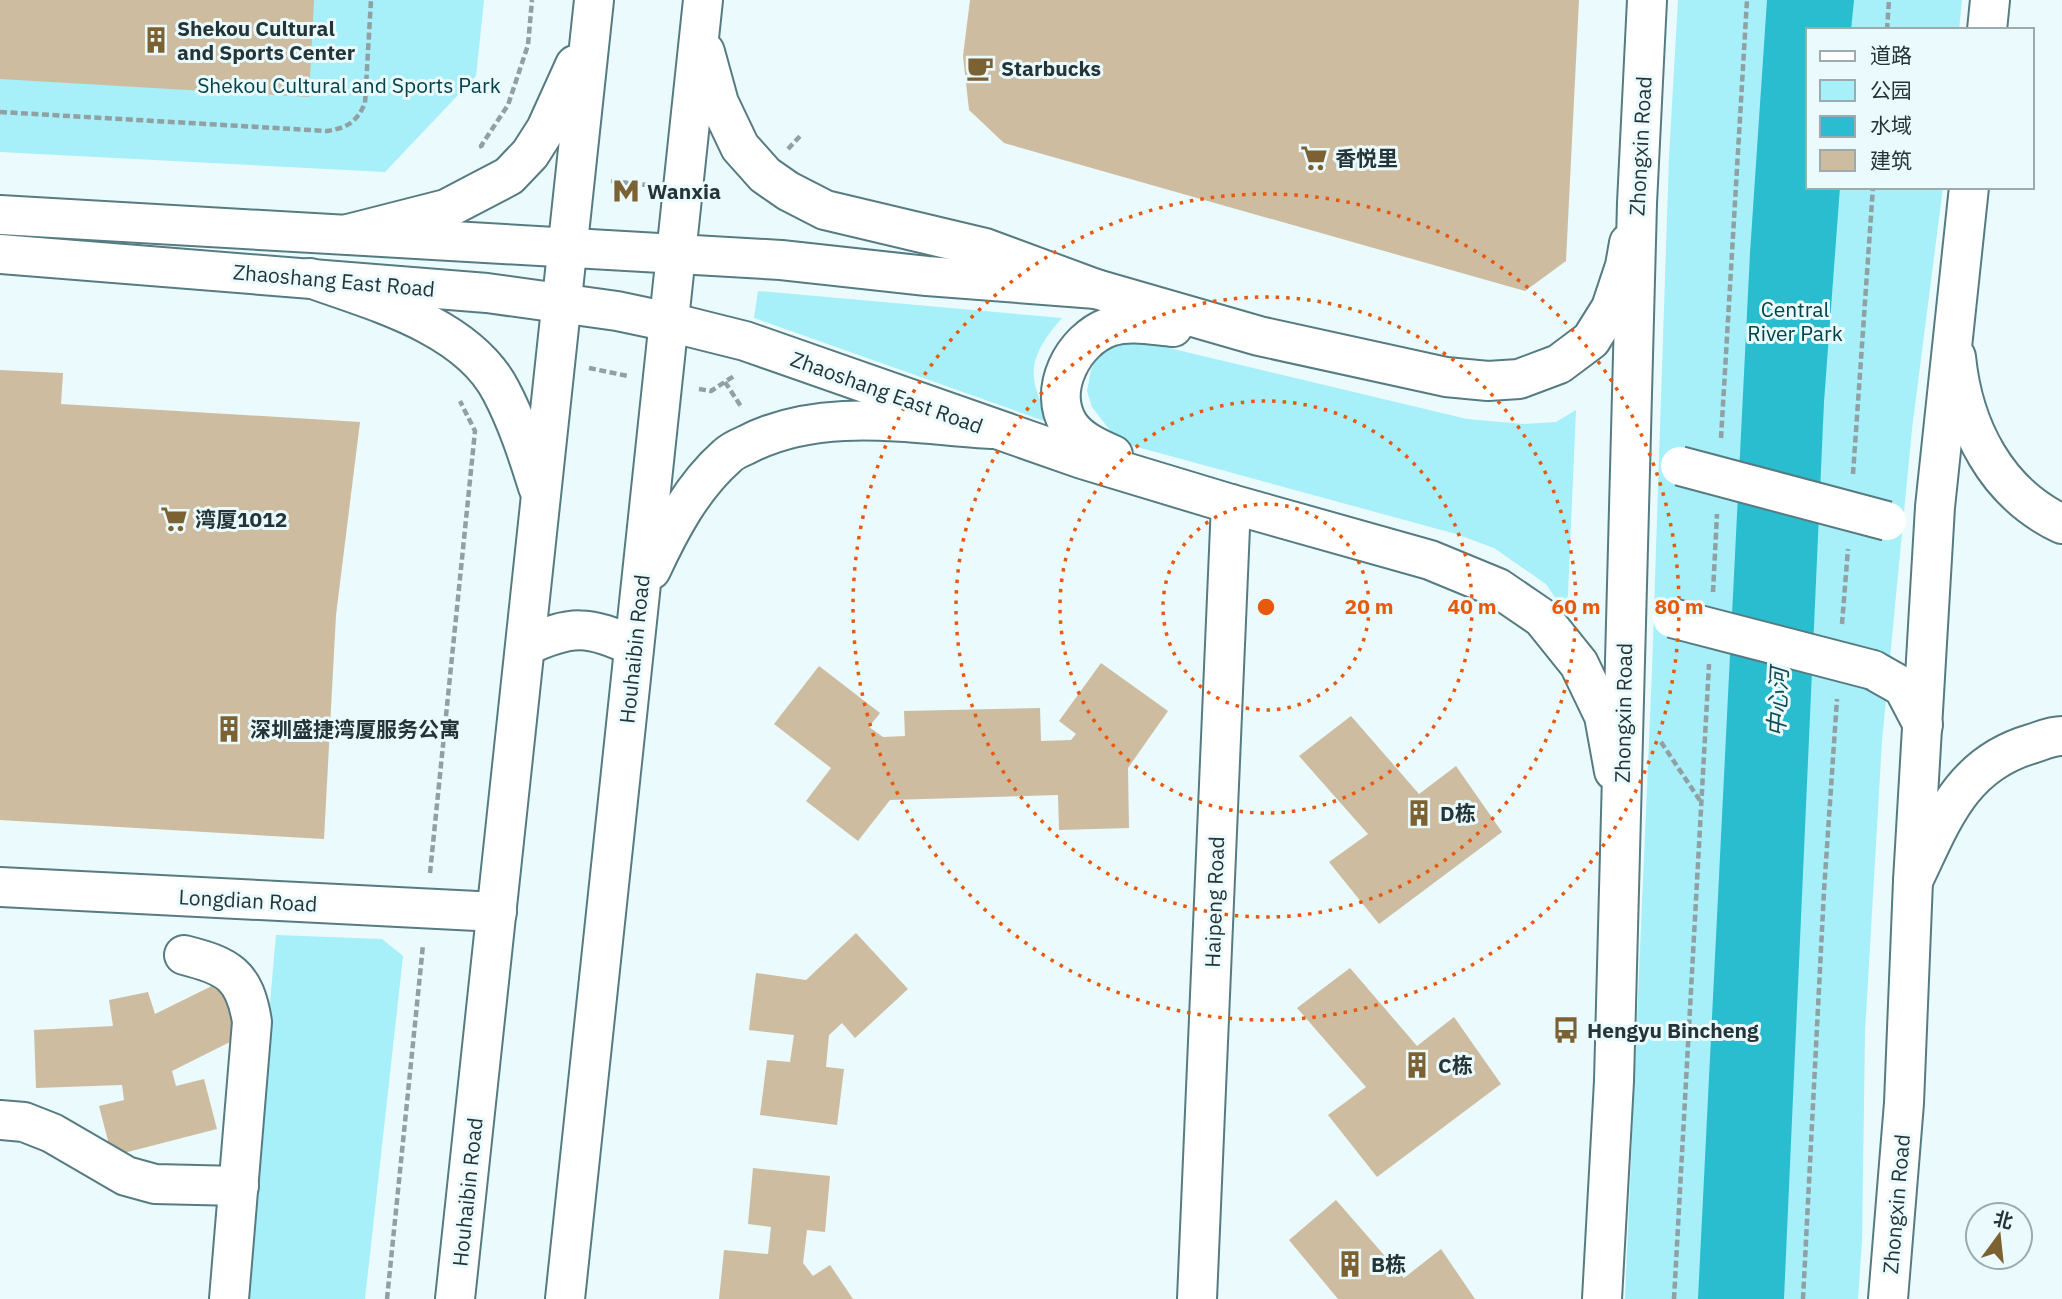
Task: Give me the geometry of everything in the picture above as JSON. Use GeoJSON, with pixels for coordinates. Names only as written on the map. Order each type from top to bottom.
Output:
{"type":"FeatureCollection","features":[{"type":"Feature","properties":{"kind":"main road","name":"Zhongxin Road"},"geometry":{"type":"LineString","coordinates":[[1602,1299],[1614,1082],[1637,203],[1647,0]]}},
{"type":"Feature","properties":{"kind":"main road"},"geometry":{"type":"LineString","coordinates":[[1987,28],[1990,0]]}},
{"type":"Feature","properties":{"kind":"main road"},"geometry":{"type":"LineString","coordinates":[[348,234],[446,209],[509,177],[530,154],[561,101],[592,14]]}},
{"type":"Feature","properties":{"kind":"main road","name":"Houhaibin Road"},"geometry":{"type":"LineString","coordinates":[[455,1299],[592,14]]}},
{"type":"Feature","properties":{"kind":"main road"},"geometry":{"type":"LineString","coordinates":[[702,17],[719,103],[740,147],[765,175],[788,191],[825,209],[985,248],[1096,289]]}},
{"type":"Feature","properties":{"kind":"main road","name":"Houhaibin Road"},"geometry":{"type":"LineString","coordinates":[[565,1299],[702,17]]}},
{"type":"Feature","properties":{"kind":"main road","name":"Zhongxin Road"},"geometry":{"type":"LineString","coordinates":[[1888,1299],[1904,1103],[1913,881],[1935,507],[1969,189]]}},
{"type":"Feature","properties":{"kind":"main road","name":"Zhaoshang East Road"},"geometry":{"type":"LineString","coordinates":[[0,215],[781,260],[927,276],[1096,289],[1259,336],[1446,377],[1488,381],[1519,379],[1559,364],[1591,340],[1611,308],[1625,266],[1637,203]]}},
{"type":"Feature","properties":{"kind":"main road","name":"Zhaoshang East Road"},"geometry":{"type":"LineString","coordinates":[[0,254],[487,293],[669,322],[745,341],[992,429],[1182,489],[1430,560],[1498,587],[1542,618],[1579,664],[1604,716],[1621,804]]}},
{"type":"Feature","properties":{"kind":"main road"},"geometry":{"type":"LineString","coordinates":[[310,278],[422,322],[454,340],[482,363],[501,390],[542,499]]}},
{"type":"Feature","properties":{"kind":"main road"},"geometry":{"type":"LineString","coordinates":[[1182,489],[1078,435],[1068,423],[1063,404],[1062,388],[1067,367],[1078,348],[1091,337],[1110,327],[1134,323],[1259,336]]}},
{"type":"Feature","properties":{"kind":"main road"},"geometry":{"type":"LineString","coordinates":[[1953,327],[1963,403],[1972,430],[2002,478],[2025,501],[2062,524]]}},
{"type":"Feature","properties":{"kind":"main road"},"geometry":{"type":"LineString","coordinates":[[639,594],[670,529],[698,487],[729,454],[764,435],[812,423],[868,421],[992,429]]}},
{"type":"Feature","properties":{"kind":"main road"},"geometry":{"type":"LineString","coordinates":[[1631,432],[1658,458],[1680,466],[1887,522],[1910,519],[1935,507]]}},
{"type":"Feature","properties":{"kind":"main road","name":"Haipeng Road"},"geometry":{"type":"LineString","coordinates":[[1197,1299],[1231,504]]}},
{"type":"Feature","properties":{"kind":"main road"},"geometry":{"type":"LineString","coordinates":[[1625,639],[1647,623],[1672,618],[1874,670],[1903,687],[1923,724]]}},
{"type":"Feature","properties":{"kind":"main road"},"geometry":{"type":"LineString","coordinates":[[526,646],[555,632],[582,629],[609,635],[634,647]]}},
{"type":"Feature","properties":{"kind":"main road"},"geometry":{"type":"LineString","coordinates":[[1913,881],[1949,806],[1980,769],[2010,750],[2062,736]]}},
{"type":"Feature","properties":{"kind":"main road","name":"Longdian Road"},"geometry":{"type":"LineString","coordinates":[[0,887],[497,912]]}},
{"type":"Feature","properties":{"kind":"main road"},"geometry":{"type":"LineString","coordinates":[[184,955],[216,963],[239,981],[249,1000],[252,1022],[229,1299]]}},
{"type":"Feature","properties":{"kind":"main road"},"geometry":{"type":"LineString","coordinates":[[0,1120],[24,1122],[52,1133],[126,1176],[155,1184],[239,1186]]}},
{"type":"Feature","properties":{"kind":"path"},"geometry":{"type":"LineString","coordinates":[[0,112],[327,131],[341,129],[352,124],[361,114],[365,103],[371,0]]}},
{"type":"Feature","properties":{"kind":"path"},"geometry":{"type":"LineString","coordinates":[[481,146],[508,105],[528,45],[533,0]]}},
{"type":"Feature","properties":{"kind":"path"},"geometry":{"type":"LineString","coordinates":[[1886,28],[1889,0]]}},
{"type":"Feature","properties":{"kind":"path"},"geometry":{"type":"LineString","coordinates":[[1853,476],[1873,189]]}},
{"type":"Feature","properties":{"kind":"path"},"geometry":{"type":"LineString","coordinates":[[387,1299],[475,431],[458,397]]}},
{"type":"Feature","properties":{"kind":"path"},"geometry":{"type":"LineString","coordinates":[[1842,628],[1848,545]]}},
{"type":"Feature","properties":{"kind":"path"},"geometry":{"type":"LineString","coordinates":[[1802,1299],[1837,698]]}},
{"type":"Feature","properties":{"kind":"green space","name":"Shekou Cultural and Sports Park"},"geometry":{"type":"Polygon","coordinates":[[[0,0],[484,0],[476,76],[385,172],[0,152],[0,0]]]}},
{"type":"Feature","properties":{"kind":"green space","name":"Central River Park"},"geometry":{"type":"Polygon","coordinates":[[[1678,0],[1962,0],[1959,28],[1806,28],[1806,189],[1943,189],[1912,429],[1882,741],[1865,1032],[1862,1241],[1858,1299],[1625,1299],[1652,671],[1669,157],[1678,0]]]}},
{"type":"Feature","properties":{"kind":"green space"},"geometry":{"type":"Polygon","coordinates":[[[758,291],[1062,318],[1042,345],[1034,369],[1038,394],[1053,424],[754,318],[758,291]]]}},
{"type":"Feature","properties":{"kind":"green space"},"geometry":{"type":"Polygon","coordinates":[[[1123,337],[1467,419],[1523,424],[1556,422],[1576,410],[1567,615],[1546,584],[1494,548],[1456,534],[1119,442],[1092,407],[1087,391],[1091,370],[1099,353],[1123,337]]]}},
{"type":"Feature","properties":{"kind":"green space"},"geometry":{"type":"Polygon","coordinates":[[[276,935],[382,939],[403,956],[365,1299],[244,1299],[276,935]]]}},
{"type":"Feature","properties":{"kind":"water","name":"中心河"},"geometry":{"type":"Polygon","coordinates":[[[1767,0],[1854,0],[1851,28],[1806,28],[1806,189],[1840,189],[1824,402],[1784,1299],[1698,1299],[1750,253],[1767,0]]]}},
{"type":"Feature","properties":{"kind":"building","name":"Shekou Cultural and Sports Center"},"geometry":{"type":"Polygon","coordinates":[[[0,0],[314,0],[309,97],[0,79],[0,0]]]}},
{"type":"Feature","properties":{"kind":"building","name":"香悦里"},"geometry":{"type":"Polygon","coordinates":[[[970,0],[1579,0],[1566,261],[1525,291],[1004,143],[969,110],[963,56],[970,0]]]}},
{"type":"Feature","properties":{"kind":"building","name":"湾厦1012"},"geometry":{"type":"Polygon","coordinates":[[[0,370],[63,373],[61,404],[360,422],[336,615],[324,839],[0,820],[0,370]]]}},
{"type":"Feature","properties":{"kind":"building"},"geometry":{"type":"Polygon","coordinates":[[[1101,663],[1168,711],[1128,768],[1129,828],[1059,830],[1058,795],[890,800],[858,841],[806,801],[831,768],[774,724],[819,666],[880,713],[869,727],[883,737],[905,736],[904,711],[1040,708],[1041,741],[1071,740],[1076,734],[1059,721],[1101,663]]]}},
{"type":"Feature","properties":{"kind":"building","name":"D栋"},"geometry":{"type":"Polygon","coordinates":[[[1351,716],[1419,794],[1456,766],[1502,832],[1379,924],[1329,862],[1368,834],[1299,756],[1351,716]]]}},
{"type":"Feature","properties":{"kind":"building"},"geometry":{"type":"Polygon","coordinates":[[[856,933],[908,989],[855,1038],[842,1023],[829,1035],[826,1067],[844,1069],[837,1125],[760,1115],[767,1060],[790,1062],[794,1035],[749,1030],[756,973],[806,980],[856,933]]]}},
{"type":"Feature","properties":{"kind":"building","name":"C栋"},"geometry":{"type":"Polygon","coordinates":[[[1350,968],[1417,1046],[1454,1017],[1501,1084],[1377,1177],[1328,1115],[1366,1087],[1297,1008],[1350,968]]]}},
{"type":"Feature","properties":{"kind":"building"},"geometry":{"type":"Polygon","coordinates":[[[222,981],[248,1033],[172,1071],[176,1086],[204,1079],[217,1129],[112,1156],[99,1106],[124,1100],[122,1085],[36,1088],[34,1030],[113,1026],[109,1000],[148,992],[155,1014],[222,981]]]}},
{"type":"Feature","properties":{"kind":"building"},"geometry":{"type":"Polygon","coordinates":[[[753,1168],[830,1176],[825,1232],[807,1230],[803,1263],[813,1276],[830,1265],[853,1299],[719,1299],[724,1250],[768,1254],[771,1227],[748,1224],[753,1168]]]}},
{"type":"Feature","properties":{"kind":"building","name":"B栋"},"geometry":{"type":"Polygon","coordinates":[[[1336,1200],[1404,1278],[1441,1249],[1475,1299],[1338,1299],[1289,1240],[1336,1200]]]}},
{"type":"Feature","properties":{"kind":"place","name":"Shekou Cultural and Sports Center"},"geometry":{"type":"Point","coordinates":[156,40]}},
{"type":"Feature","properties":{"kind":"place","name":"Starbucks"},"geometry":{"type":"Point","coordinates":[980,68]}},
{"type":"Feature","properties":{"kind":"place","name":"香悦里"},"geometry":{"type":"Point","coordinates":[1314,158]}},
{"type":"Feature","properties":{"kind":"place","name":"Wanxia"},"geometry":{"type":"Point","coordinates":[626,191]}},
{"type":"Feature","properties":{"kind":"place","name":"湾厦1012"},"geometry":{"type":"Point","coordinates":[174,519]}},
{"type":"Feature","properties":{"kind":"place","name":"深圳盛捷湾厦服务公寓"},"geometry":{"type":"Point","coordinates":[229,729]}},
{"type":"Feature","properties":{"kind":"place","name":"D栋"},"geometry":{"type":"Point","coordinates":[1419,813]}},
{"type":"Feature","properties":{"kind":"place","name":"Hengyu Bincheng"},"geometry":{"type":"Point","coordinates":[1566,1030]}},
{"type":"Feature","properties":{"kind":"place","name":"C栋"},"geometry":{"type":"Point","coordinates":[1417,1065]}},
{"type":"Feature","properties":{"kind":"place","name":"B栋"},"geometry":{"type":"Point","coordinates":[1350,1264]}}]}
